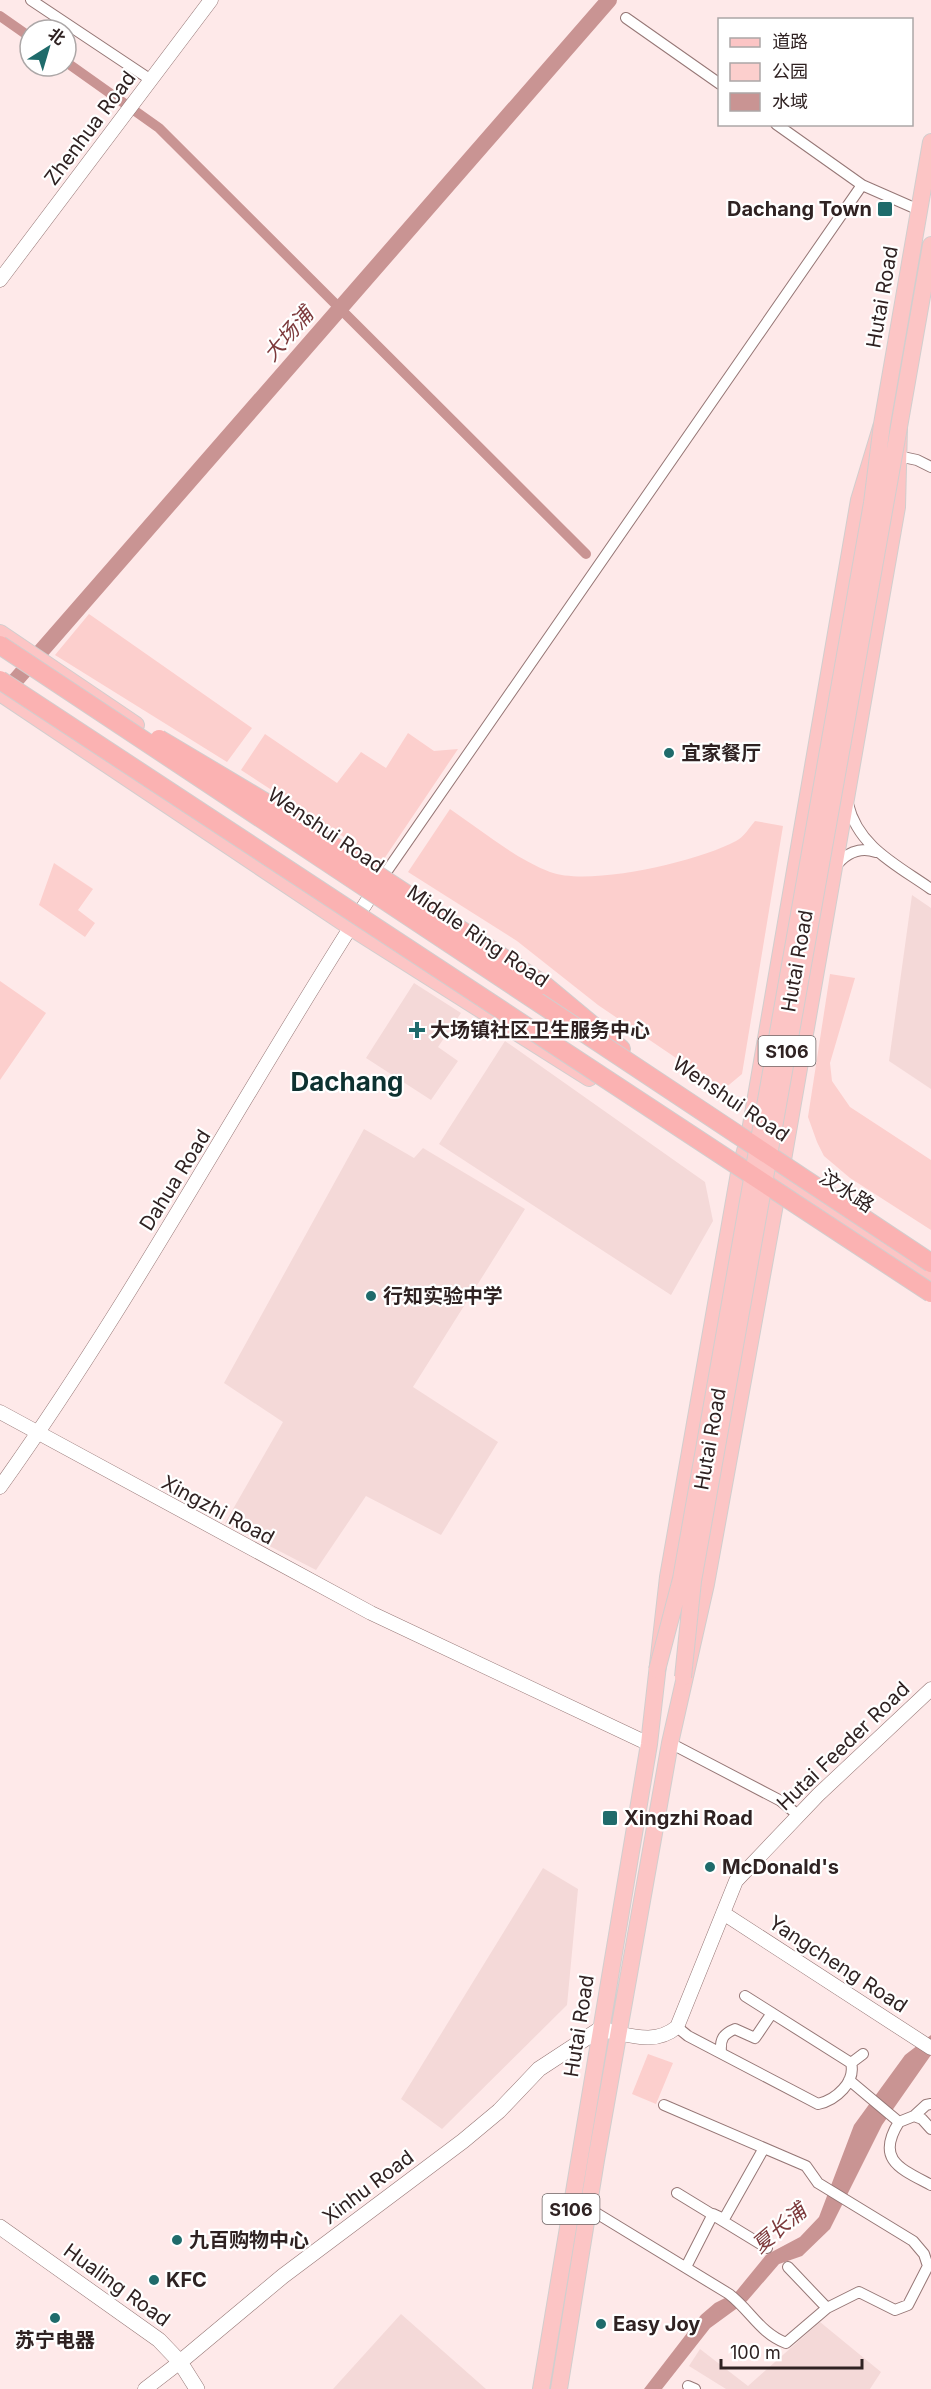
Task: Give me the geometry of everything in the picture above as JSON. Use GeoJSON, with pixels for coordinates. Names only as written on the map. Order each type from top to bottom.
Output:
{"type":"FeatureCollection","features":[{"type":"Feature","properties":{"kind":"highway","name":"Middle Ring Road"},"geometry":{"type":"LineString","coordinates":[[1,638],[39,672],[931,1263]]}},
{"type":"Feature","properties":{"kind":"highway"},"geometry":{"type":"LineString","coordinates":[[39,672],[220,773],[544,985],[634,1060]]}},
{"type":"Feature","properties":{"kind":"highway"},"geometry":{"type":"LineString","coordinates":[[0,680],[928,1291]]}},
{"type":"Feature","properties":{"kind":"main road","name":"Hutai Road"},"geometry":{"type":"LineString","coordinates":[[657,1670],[681,1579],[870,514],[882,424],[931,142]]}},
{"type":"Feature","properties":{"kind":"main road","name":"Hutai Road"},"geometry":{"type":"LineString","coordinates":[[683,1677],[693,1581],[931,245]]}},
{"type":"Feature","properties":{"kind":"main road"},"geometry":{"type":"LineString","coordinates":[[919,314],[931,299]]}},
{"type":"Feature","properties":{"kind":"main road","name":"Hutai Road"},"geometry":{"type":"LineString","coordinates":[[542,2389],[649,1744],[668,1577],[739,1173],[748,1137],[859,500],[882,424]]}},
{"type":"Feature","properties":{"kind":"main road","name":"Hutai Road"},"geometry":{"type":"LineString","coordinates":[[559,2389],[618,2033],[670,1743],[683,1677],[706,1584],[897,507],[899,427]]}},
{"type":"Feature","properties":{"kind":"main road","name":"Wenshui Road"},"geometry":{"type":"LineString","coordinates":[[1,638],[65,676],[375,889],[748,1137]]}},
{"type":"Feature","properties":{"kind":"main road","name":"Wenshui Road"},"geometry":{"type":"LineString","coordinates":[[0,693],[350,927],[739,1173],[779,1177],[931,1258]]}},
{"type":"Feature","properties":{"kind":"main road","name":"汶水路"},"geometry":{"type":"LineString","coordinates":[[748,1137],[779,1177],[888,1254],[928,1291]]}},
{"type":"Feature","properties":{"kind":"main road","name":"Wenshui Road"},"geometry":{"type":"LineString","coordinates":[[779,1177],[928,1291]]}},
{"type":"Feature","properties":{"kind":"main road","name":"汶水路"},"geometry":{"type":"LineString","coordinates":[[779,1177],[931,1272]]}},
{"type":"Feature","properties":{"kind":"main road"},"geometry":{"type":"LineString","coordinates":[[600,2029],[618,2033]]}},
{"type":"Feature","properties":{"kind":"main road","name":"Xinhu Road"},"geometry":{"type":"LineString","coordinates":[[180,2361],[289,2272],[463,2142],[499,2110],[539,2069],[600,2029]]}},
{"type":"Feature","properties":{"kind":"main road","name":"Hualing Road"},"geometry":{"type":"LineString","coordinates":[[0,2227],[159,2340],[180,2361],[197,2389]]}},
{"type":"Feature","properties":{"kind":"street"},"geometry":{"type":"LineString","coordinates":[[31,0],[151,80]]}},
{"type":"Feature","properties":{"kind":"street","name":"Zhenhua Road"},"geometry":{"type":"LineString","coordinates":[[0,280],[211,0]]}},
{"type":"Feature","properties":{"kind":"street"},"geometry":{"type":"LineString","coordinates":[[626,18],[718,83]]}},
{"type":"Feature","properties":{"kind":"street"},"geometry":{"type":"LineString","coordinates":[[779,126],[862,185],[919,210]]}},
{"type":"Feature","properties":{"kind":"street"},"geometry":{"type":"LineString","coordinates":[[375,889],[862,185]]}},
{"type":"Feature","properties":{"kind":"street"},"geometry":{"type":"LineString","coordinates":[[898,456],[917,460],[931,467]]}},
{"type":"Feature","properties":{"kind":"street"},"geometry":{"type":"LineString","coordinates":[[846,798],[856,828],[882,855],[931,889]]}},
{"type":"Feature","properties":{"kind":"street"},"geometry":{"type":"LineString","coordinates":[[834,868],[844,857],[857,851],[868,850],[882,855]]}},
{"type":"Feature","properties":{"kind":"street","name":"Dahua Road"},"geometry":{"type":"LineString","coordinates":[[0,1487],[38,1434],[198,1182],[375,889]]}},
{"type":"Feature","properties":{"kind":"street","name":"Xingzhi Road"},"geometry":{"type":"LineString","coordinates":[[0,1412],[371,1613],[649,1744]]}},
{"type":"Feature","properties":{"kind":"street","name":"Hutai Feeder Road"},"geometry":{"type":"LineString","coordinates":[[676,2027],[736,1881],[798,1815],[931,1689]]}},
{"type":"Feature","properties":{"kind":"street"},"geometry":{"type":"LineString","coordinates":[[670,1743],[781,1801],[798,1815]]}},
{"type":"Feature","properties":{"kind":"street","name":"Yangcheng Road"},"geometry":{"type":"LineString","coordinates":[[723,1913],[931,2048]]}},
{"type":"Feature","properties":{"kind":"street"},"geometry":{"type":"LineString","coordinates":[[618,2033],[652,2038],[670,2033],[676,2027],[688,2036],[818,2104],[834,2098],[849,2080],[853,2071],[851,2063],[745,1996]]}},
{"type":"Feature","properties":{"kind":"street"},"geometry":{"type":"LineString","coordinates":[[721,2052],[722,2038],[727,2032],[735,2029],[755,2038],[772,2013]]}},
{"type":"Feature","properties":{"kind":"street"},"geometry":{"type":"LineString","coordinates":[[851,2063],[863,2054]]}},
{"type":"Feature","properties":{"kind":"street"},"geometry":{"type":"LineString","coordinates":[[849,2080],[896,2119],[914,2116],[922,2119],[931,2129]]}},
{"type":"Feature","properties":{"kind":"street"},"geometry":{"type":"LineString","coordinates":[[914,2116],[926,2105],[931,2104]]}},
{"type":"Feature","properties":{"kind":"street"},"geometry":{"type":"LineString","coordinates":[[588,2208],[729,2294],[744,2306],[770,2337],[786,2343],[827,2308],[859,2292],[895,2310],[908,2305],[928,2266],[924,2254],[913,2241],[818,2182],[806,2166],[664,2105]]}},
{"type":"Feature","properties":{"kind":"street"},"geometry":{"type":"LineString","coordinates":[[896,2119],[889,2154],[895,2164],[931,2185]]}},
{"type":"Feature","properties":{"kind":"street"},"geometry":{"type":"LineString","coordinates":[[724,2219],[764,2148]]}},
{"type":"Feature","properties":{"kind":"street"},"geometry":{"type":"LineString","coordinates":[[677,2193],[724,2219],[767,2248]]}},
{"type":"Feature","properties":{"kind":"street"},"geometry":{"type":"LineString","coordinates":[[686,2267],[713,2214]]}},
{"type":"Feature","properties":{"kind":"street"},"geometry":{"type":"LineString","coordinates":[[788,2267],[827,2308]]}},
{"type":"Feature","properties":{"kind":"street","name":"Xinhu Road"},"geometry":{"type":"LineString","coordinates":[[145,2389],[180,2361]]}},
{"type":"Feature","properties":{"kind":"shaded area"},"geometry":{"type":"Polygon","coordinates":[[[912,895],[931,908],[931,1089],[889,1061],[912,895]]]}},
{"type":"Feature","properties":{"kind":"shaded area","name":"大场镇社区卫生服务中心"},"geometry":{"type":"Polygon","coordinates":[[[414,983],[461,1013],[438,1047],[458,1061],[431,1100],[366,1058],[414,983]]]}},
{"type":"Feature","properties":{"kind":"shaded area"},"geometry":{"type":"Polygon","coordinates":[[[505,1041],[705,1182],[713,1221],[671,1295],[439,1144],[505,1041]]]}},
{"type":"Feature","properties":{"kind":"shaded area","name":"行知实验中学"},"geometry":{"type":"Polygon","coordinates":[[[364,1129],[414,1158],[423,1148],[525,1209],[413,1387],[498,1442],[441,1535],[366,1496],[316,1570],[225,1523],[283,1422],[224,1383],[364,1129]]]}},
{"type":"Feature","properties":{"kind":"shaded area"},"geometry":{"type":"Polygon","coordinates":[[[543,1868],[578,1889],[567,2005],[442,2129],[401,2099],[543,1868]]]}},
{"type":"Feature","properties":{"kind":"shaded area"},"geometry":{"type":"Polygon","coordinates":[[[401,2314],[486,2389],[333,2389],[401,2314]]]}},
{"type":"Feature","properties":{"kind":"shaded area"},"geometry":{"type":"Polygon","coordinates":[[[820,2322],[881,2372],[870,2389],[726,2389],[689,2366],[700,2349],[748,2386],[820,2322]]]}},
{"type":"Feature","properties":{"kind":"green space"},"geometry":{"type":"Polygon","coordinates":[[[89,614],[252,728],[227,762],[55,655],[89,614]]]}},
{"type":"Feature","properties":{"kind":"green space"},"geometry":{"type":"Polygon","coordinates":[[[408,733],[434,751],[458,749],[382,862],[241,770],[265,734],[337,783],[361,752],[386,768],[408,733]]]}},
{"type":"Feature","properties":{"kind":"green space"},"geometry":{"type":"Polygon","coordinates":[[[450,809],[524,859],[550,872],[568,876],[617,874],[671,864],[719,849],[736,841],[755,821],[783,826],[742,1074],[724,1089],[707,1079],[598,1005],[517,941],[408,872],[450,809]]]}},
{"type":"Feature","properties":{"kind":"green space"},"geometry":{"type":"Polygon","coordinates":[[[54,863],[93,889],[78,910],[95,923],[85,937],[39,905],[54,863]]]}},
{"type":"Feature","properties":{"kind":"green space"},"geometry":{"type":"Polygon","coordinates":[[[830,974],[855,978],[830,1063],[832,1081],[850,1107],[931,1160],[931,1230],[850,1178],[824,1156],[817,1142],[808,1117],[830,974]]]}},
{"type":"Feature","properties":{"kind":"green space"},"geometry":{"type":"Polygon","coordinates":[[[0,981],[46,1013],[0,1080],[0,981]]]}},
{"type":"Feature","properties":{"kind":"green space"},"geometry":{"type":"Polygon","coordinates":[[[648,2054],[673,2063],[656,2104],[632,2094],[648,2054]]]}},
{"type":"Feature","properties":{"kind":"water"},"geometry":{"type":"Polygon","coordinates":[[[931,2035],[931,2055],[882,2125],[830,2229],[802,2256],[779,2264],[747,2301],[710,2328],[662,2389],[644,2389],[701,2315],[715,2303],[735,2293],[766,2255],[800,2237],[819,2217],[854,2125],[905,2055],[931,2035]]]}},
{"type":"Feature","properties":{"kind":"waterway","name":"大场浦"},"geometry":{"type":"LineString","coordinates":[[2,696],[609,0]]}},
{"type":"Feature","properties":{"kind":"waterway"},"geometry":{"type":"LineString","coordinates":[[0,16],[18,29]]}},
{"type":"Feature","properties":{"kind":"waterway"},"geometry":{"type":"LineString","coordinates":[[78,71],[159,128],[586,554]]}},
{"type":"Feature","properties":{"kind":"place","name":"Dachang Town"},"geometry":{"type":"Point","coordinates":[885,209]}},
{"type":"Feature","properties":{"kind":"place","name":"宜家餐厅"},"geometry":{"type":"Point","coordinates":[669,753]}},
{"type":"Feature","properties":{"kind":"place","name":"大场镇社区卫生服务中心"},"geometry":{"type":"Point","coordinates":[417,1030]}},
{"type":"Feature","properties":{"kind":"place","name":"行知实验中学"},"geometry":{"type":"Point","coordinates":[371,1296]}},
{"type":"Feature","properties":{"kind":"place","name":"Xingzhi Road"},"geometry":{"type":"Point","coordinates":[610,1818]}},
{"type":"Feature","properties":{"kind":"place","name":"McDonald's"},"geometry":{"type":"Point","coordinates":[710,1867]}},
{"type":"Feature","properties":{"kind":"place","name":"九百购物中心"},"geometry":{"type":"Point","coordinates":[177,2240]}},
{"type":"Feature","properties":{"kind":"place","name":"KFC"},"geometry":{"type":"Point","coordinates":[154,2280]}},
{"type":"Feature","properties":{"kind":"place","name":"苏宁电器"},"geometry":{"type":"Point","coordinates":[55,2318]}},
{"type":"Feature","properties":{"kind":"place","name":"Easy Joy"},"geometry":{"type":"Point","coordinates":[601,2324]}},
{"type":"Feature","properties":{"kind":"district","name":"Dachang"},"geometry":{"type":"Point","coordinates":[347,1081]}},
{"type":"Feature","properties":{"kind":"water label","name":"夏长浦"},"geometry":{"type":"Point","coordinates":[779,2228]}}]}
